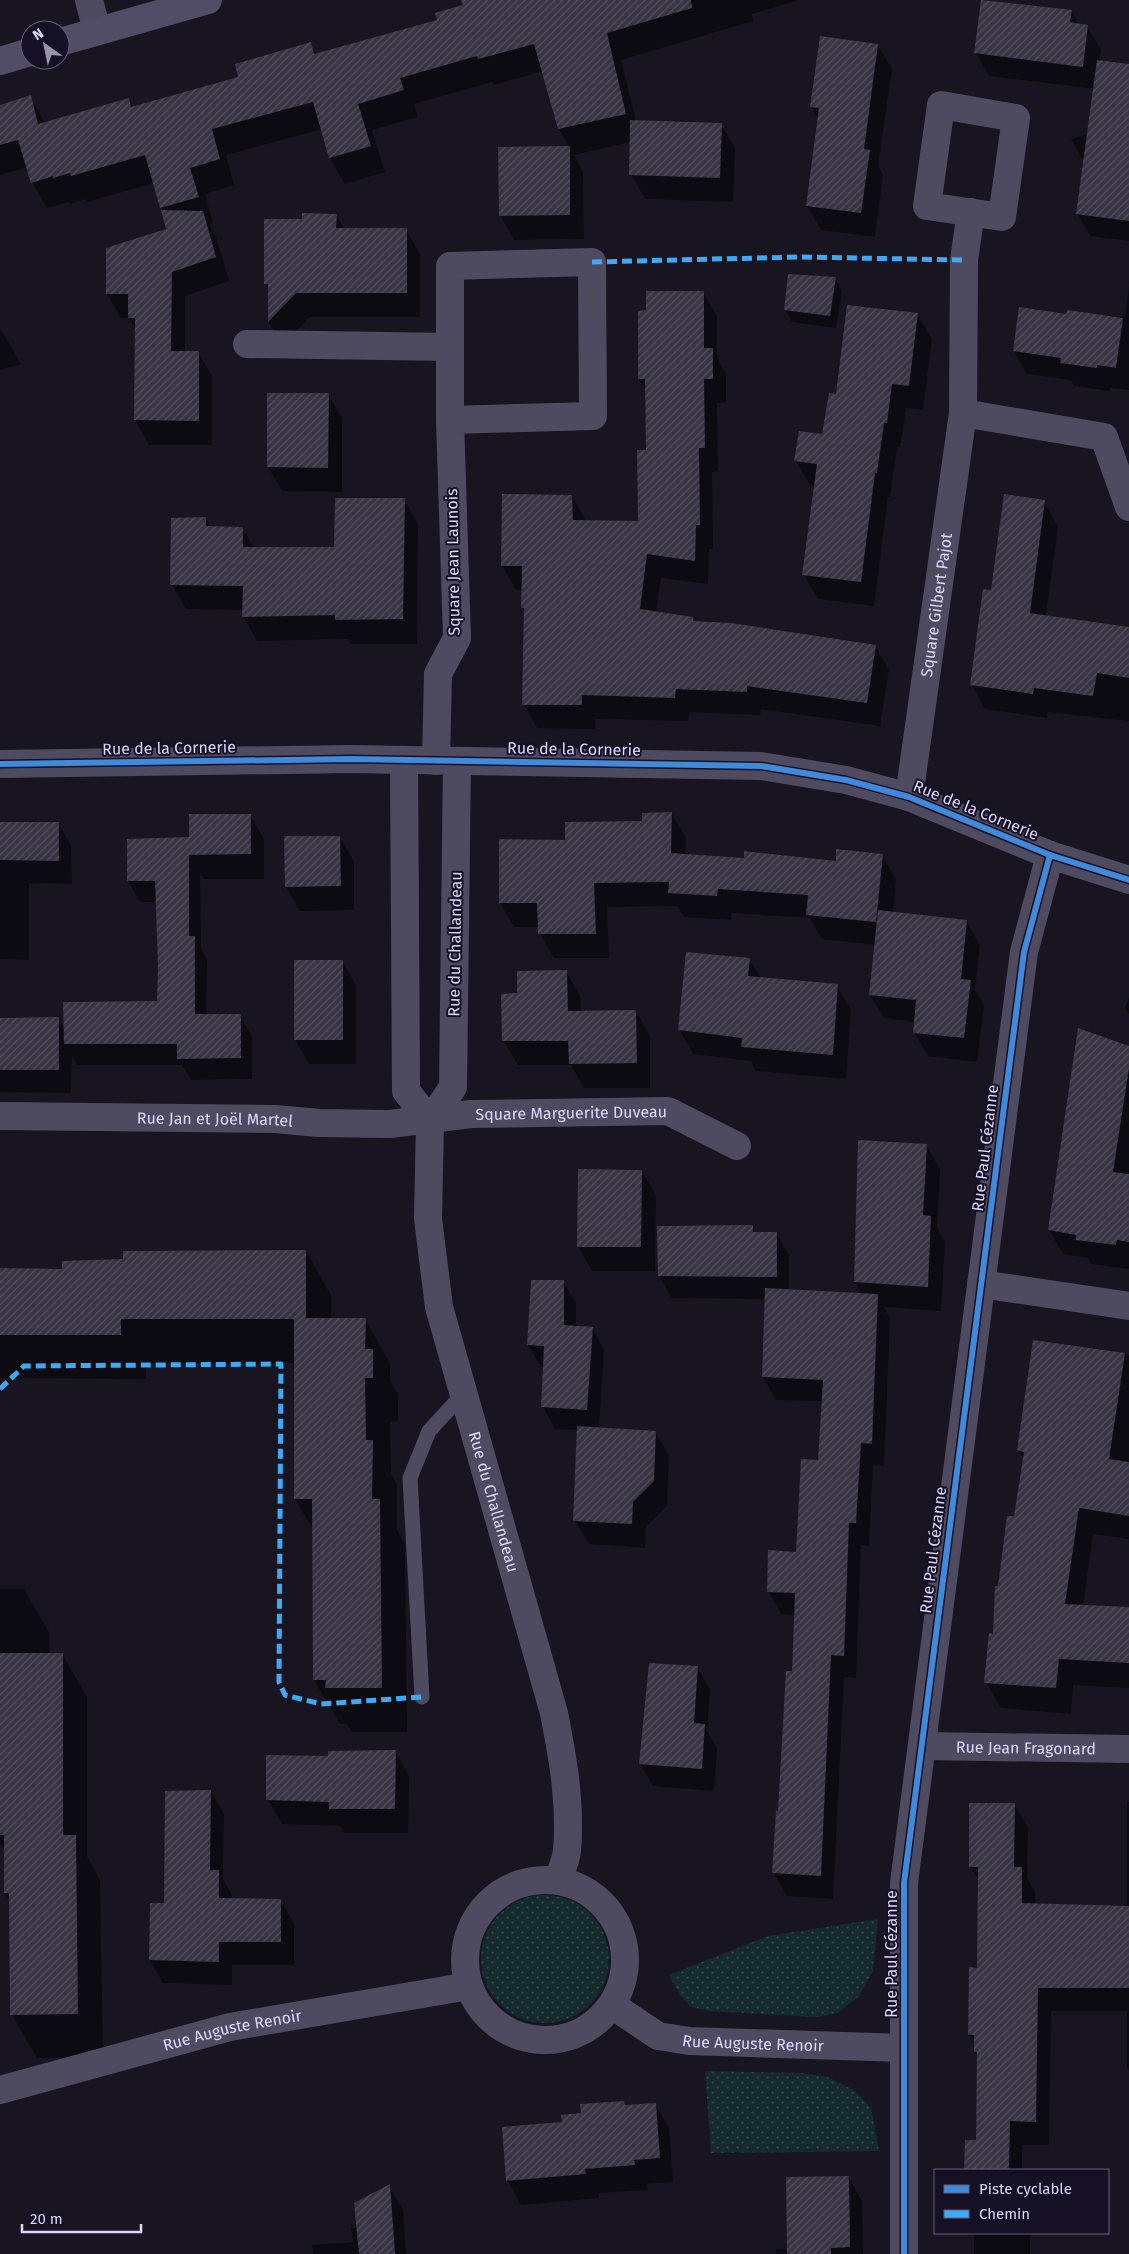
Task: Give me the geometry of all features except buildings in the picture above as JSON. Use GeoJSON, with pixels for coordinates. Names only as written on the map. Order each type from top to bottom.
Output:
{"type":"FeatureCollection","features":[{"type":"Feature","properties":{"kind":"main road"},"geometry":{"type":"LineString","coordinates":[[70,39],[208,0]]}},
{"type":"Feature","properties":{"kind":"main road"},"geometry":{"type":"LineString","coordinates":[[0,61],[20,55]]}},
{"type":"Feature","properties":{"kind":"street"},"geometry":{"type":"LineString","coordinates":[[89,0],[97,31]]}},
{"type":"Feature","properties":{"kind":"street"},"geometry":{"type":"LineString","coordinates":[[941,106],[1016,118],[1002,217],[971,212],[926,206],[941,106]]}},
{"type":"Feature","properties":{"kind":"street","name":"Square Gilbert Pajot"},"geometry":{"type":"LineString","coordinates":[[908,796],[963,412],[964,260],[971,212]]}},
{"type":"Feature","properties":{"kind":"street","name":"Square Jean Launois"},"geometry":{"type":"LineString","coordinates":[[447,761],[438,674],[457,638],[450,420],[450,266],[592,262],[593,416],[450,420]]}},
{"type":"Feature","properties":{"kind":"street"},"geometry":{"type":"LineString","coordinates":[[246,344],[450,347]]}},
{"type":"Feature","properties":{"kind":"street"},"geometry":{"type":"LineString","coordinates":[[963,412],[1104,437],[1129,507]]}},
{"type":"Feature","properties":{"kind":"street","name":"Rue de la Cornerie"},"geometry":{"type":"LineString","coordinates":[[0,764],[351,759],[761,766],[846,780],[908,796],[1050,855],[1129,880]]}},
{"type":"Feature","properties":{"kind":"street"},"geometry":{"type":"LineString","coordinates":[[404,761],[406,1090],[430,1121]]}},
{"type":"Feature","properties":{"kind":"street","name":"Rue du Challandeau"},"geometry":{"type":"LineString","coordinates":[[447,761],[453,1087],[430,1121],[428,1219],[438,1298],[463,1394],[556,1722],[566,1772],[568,1809],[566,1852],[558,1880]]}},
{"type":"Feature","properties":{"kind":"street","name":"Rue Paul Cézanne"},"geometry":{"type":"LineString","coordinates":[[904,2254],[904,1883],[1024,952],[1050,855]]}},
{"type":"Feature","properties":{"kind":"street","name":"Square Marguerite Duveau"},"geometry":{"type":"LineString","coordinates":[[430,1121],[471,1114],[668,1111],[737,1146]]}},
{"type":"Feature","properties":{"kind":"street","name":"Rue Jan et Joël Martel"},"geometry":{"type":"LineString","coordinates":[[0,1116],[275,1119],[390,1124],[430,1121]]}},
{"type":"Feature","properties":{"kind":"street"},"geometry":{"type":"LineString","coordinates":[[981,1284],[1129,1306]]}},
{"type":"Feature","properties":{"kind":"street","name":"Rue Jean Fragonard"},"geometry":{"type":"LineString","coordinates":[[922,1746],[1129,1750]]}},
{"type":"Feature","properties":{"kind":"street"},"geometry":{"type":"LineString","coordinates":[[558,1880],[575,1885],[605,1905],[619,1928],[626,1954],[625,1972],[620,1989],[612,2005],[599,2020],[582,2031],[564,2038],[544,2040],[525,2038],[506,2030],[490,2019],[478,2004],[469,1986],[465,1968],[465,1950],[469,1932],[478,1915],[490,1901],[504,1890],[522,1883],[558,1880]]}},
{"type":"Feature","properties":{"kind":"street","name":"Rue Auguste Renoir"},"geometry":{"type":"LineString","coordinates":[[0,2090],[230,2027],[469,1986]]}},
{"type":"Feature","properties":{"kind":"street","name":"Rue Auguste Renoir"},"geometry":{"type":"LineString","coordinates":[[612,2005],[658,2036],[689,2041],[904,2048]]}},
{"type":"Feature","properties":{"kind":"lane"},"geometry":{"type":"LineString","coordinates":[[422,1697],[410,1478],[429,1431],[463,1394]]}},
{"type":"Feature","properties":{"kind":"green space"},"geometry":{"type":"Polygon","coordinates":[[[545,1895],[558,1896],[570,1900],[590,1914],[604,1934],[608,1946],[608,1972],[604,1984],[590,2004],[570,2018],[558,2022],[545,2023],[532,2022],[520,2018],[500,2004],[486,1984],[482,1972],[481,1959],[482,1946],[486,1934],[500,1914],[520,1900],[532,1896],[545,1895]]]}},
{"type":"Feature","properties":{"kind":"green space"},"geometry":{"type":"Polygon","coordinates":[[[878,1919],[873,1971],[859,1996],[838,2013],[816,2017],[709,2011],[691,2007],[680,1995],[669,1975],[768,1936],[878,1919]]]}},
{"type":"Feature","properties":{"kind":"green space"},"geometry":{"type":"Polygon","coordinates":[[[705,2071],[803,2073],[828,2077],[855,2091],[871,2108],[879,2151],[711,2153],[705,2071]]]}},
{"type":"Feature","properties":{"kind":"marked path"},"geometry":{"type":"LineString","coordinates":[[592,262],[799,257],[964,260]]}},
{"type":"Feature","properties":{"kind":"marked path"},"geometry":{"type":"LineString","coordinates":[[0,1389],[24,1366],[281,1364],[279,1682],[285,1695],[321,1704],[422,1697]]}},
{"type":"Feature","properties":{"kind":"cycle path"},"geometry":{"type":"LineString","coordinates":[[0,764],[351,759],[761,766],[846,780],[909,797],[1050,855],[1129,880]]}},
{"type":"Feature","properties":{"kind":"cycle path"},"geometry":{"type":"LineString","coordinates":[[904,2254],[904,1883],[1024,952],[1050,855]]}}]}
